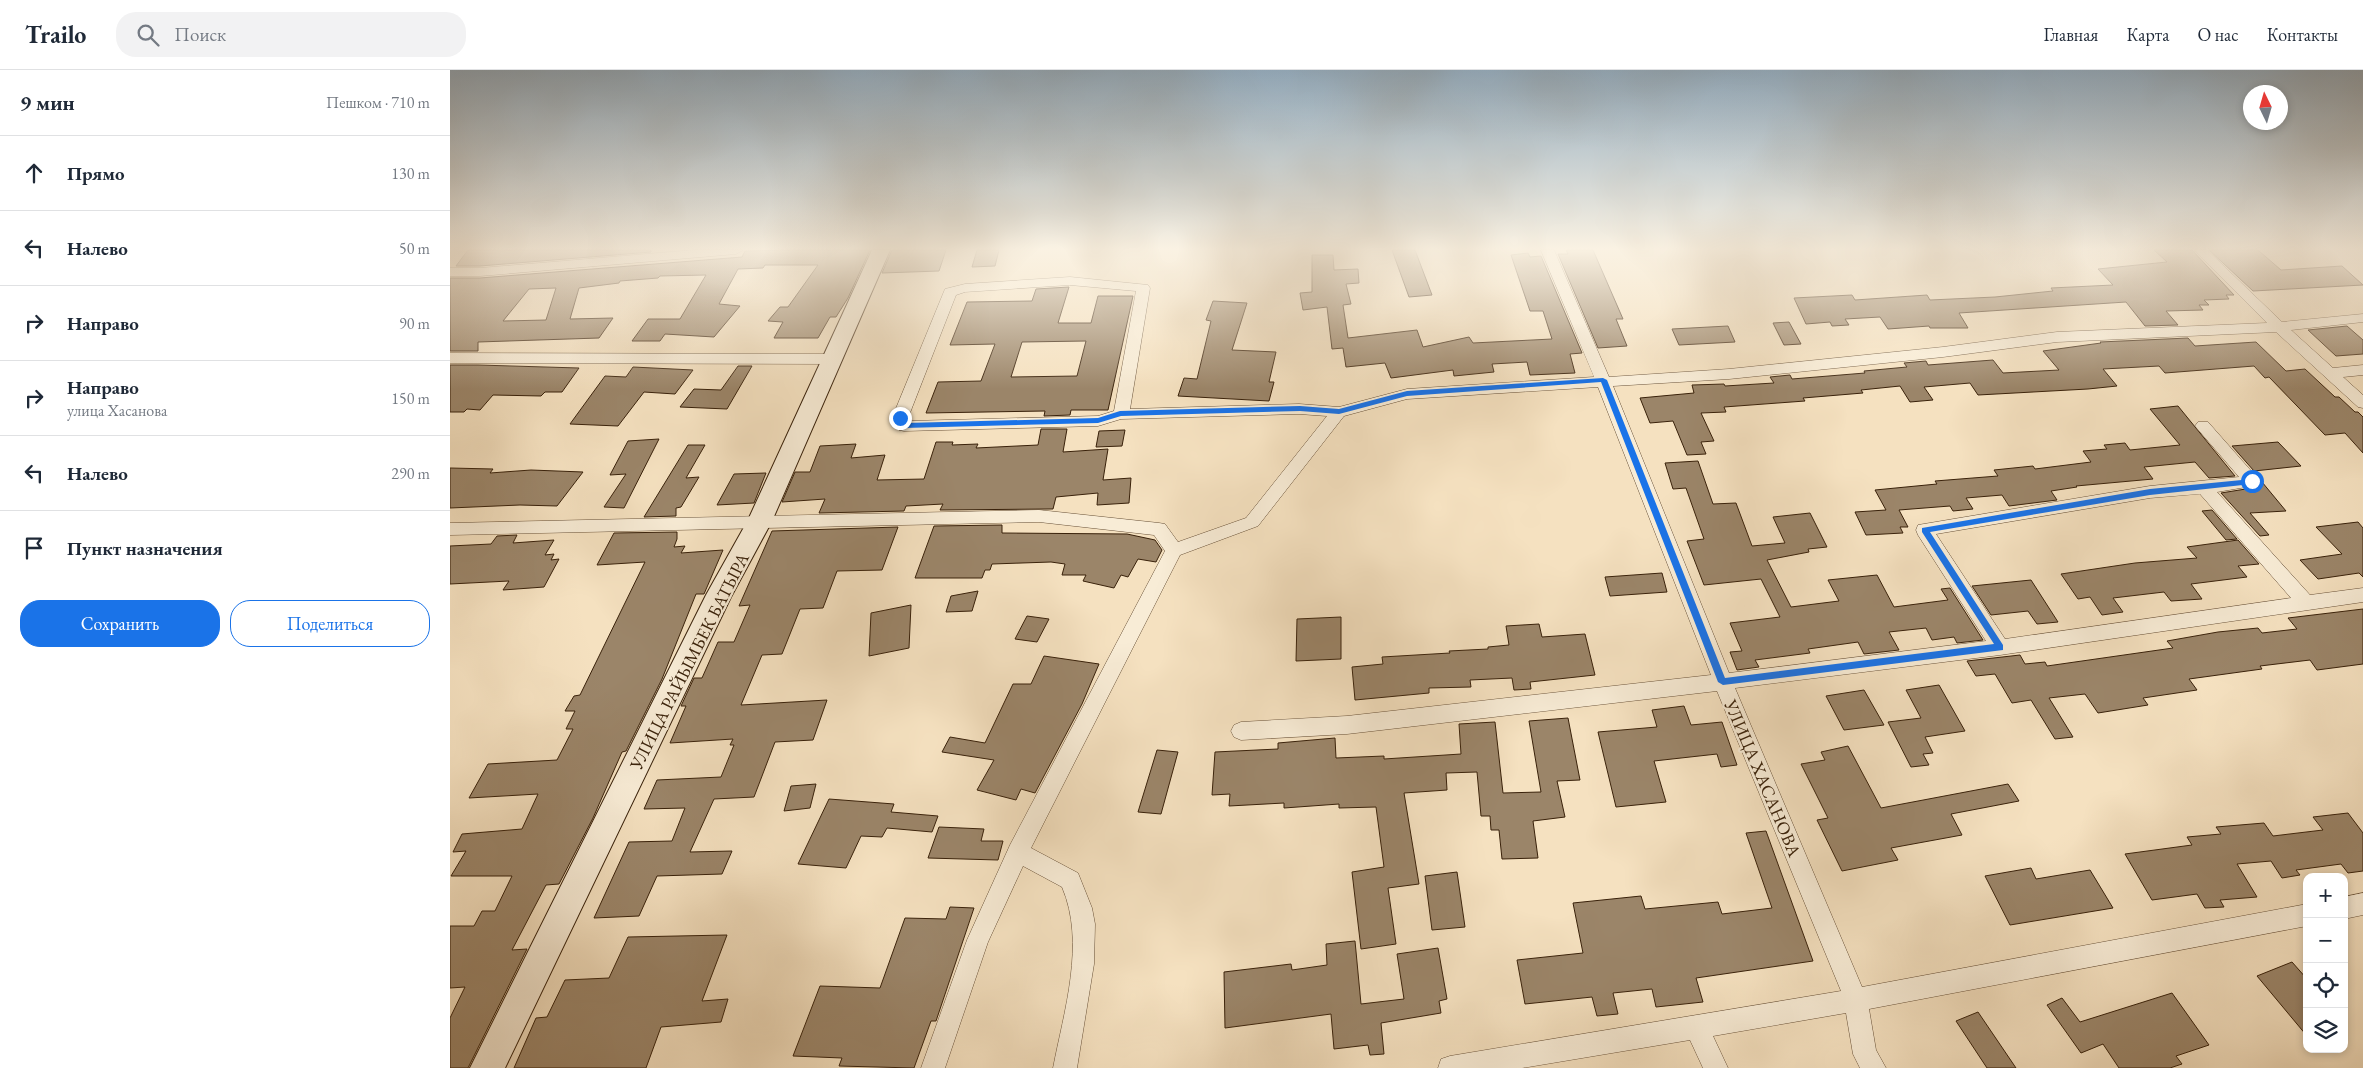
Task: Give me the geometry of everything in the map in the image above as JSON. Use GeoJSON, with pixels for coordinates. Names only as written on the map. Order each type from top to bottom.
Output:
{"type":"FeatureCollection","features":[{"type":"Feature","properties":{"kind":"street","name":"УЛИЦА РАЙЫМБЕК БАТЫРА"},"geometry":{"type":"LineString","coordinates":[[487,1068],[720,595],[760,521],[861,297]]}},
{"type":"Feature","properties":{"kind":"street"},"geometry":{"type":"LineString","coordinates":[[948,297],[900,418],[904,426],[1098,421],[1120,414],[1300,408],[1339,412],[1407,394],[1603,380],[1738,373],[1943,352],[2057,337],[2279,327],[2363,318]]}},
{"type":"Feature","properties":{"kind":"street"},"geometry":{"type":"LineString","coordinates":[[1120,414],[1141,297]]}},
{"type":"Feature","properties":{"kind":"street","name":"УЛИЦА ХАСАНОВА"},"geometry":{"type":"LineString","coordinates":[[1566,297],[1603,380],[1723,682],[1856,1000],[1865,1054],[1874,1068]]}},
{"type":"Feature","properties":{"kind":"street"},"geometry":{"type":"LineString","coordinates":[[2248,297],[2363,403]]}},
{"type":"Feature","properties":{"kind":"street"},"geometry":{"type":"LineString","coordinates":[[450,358],[834,359]]}},
{"type":"Feature","properties":{"kind":"street"},"geometry":{"type":"LineString","coordinates":[[2329,373],[2363,370]]}},
{"type":"Feature","properties":{"kind":"street"},"geometry":{"type":"LineString","coordinates":[[933,1068],[978,940],[1018,852],[1174,550],[1252,522],[1339,412]]}},
{"type":"Feature","properties":{"kind":"street"},"geometry":{"type":"LineString","coordinates":[[2000,647],[1924,530],[2150,492],[2204,488],[2252,481],[2203,426]]}},
{"type":"Feature","properties":{"kind":"street"},"geometry":{"type":"LineString","coordinates":[[2204,488],[2307,604]]}},
{"type":"Feature","properties":{"kind":"street"},"geometry":{"type":"LineString","coordinates":[[450,530],[760,521],[1039,516],[1159,529],[1174,550]]}},
{"type":"Feature","properties":{"kind":"street"},"geometry":{"type":"LineString","coordinates":[[1241,731],[1347,725],[1723,682],[2000,647],[2363,595]]}},
{"type":"Feature","properties":{"kind":"street"},"geometry":{"type":"LineString","coordinates":[[1018,852],[1070,880],[1082,910],[1084,938],[1079,986],[1065,1068]]}},
{"type":"Feature","properties":{"kind":"street"},"geometry":{"type":"LineString","coordinates":[[2348,907],[2363,904]]}},
{"type":"Feature","properties":{"kind":"street"},"geometry":{"type":"LineString","coordinates":[[1450,1068],[1856,1000],[2303,916]]}},
{"type":"Feature","properties":{"kind":"street"},"geometry":{"type":"LineString","coordinates":[[1696,1027],[1716,1068]]}},
{"type":"Feature","properties":{"kind":"building"},"geometry":{"type":"Polygon","coordinates":[[[450,297],[523,297],[503,321],[546,320],[553,297],[577,297],[570,319],[613,318],[599,338],[478,342],[478,351],[450,351],[450,297]]]}},
{"type":"Feature","properties":{"kind":"building"},"geometry":{"type":"Polygon","coordinates":[[[693,297],[723,297],[719,304],[740,306],[714,337],[665,334],[660,341],[632,341],[648,319],[680,319],[693,297]]]}},
{"type":"Feature","properties":{"kind":"building"},"geometry":{"type":"Polygon","coordinates":[[[795,297],[849,297],[836,317],[830,317],[818,338],[774,338],[783,322],[768,321],[780,307],[788,307],[795,297]]]}},
{"type":"Feature","properties":{"kind":"building"},"geometry":{"type":"Polygon","coordinates":[[[1033,297],[1066,297],[1058,323],[1091,323],[1098,297],[1133,297],[1108,410],[1071,410],[1070,415],[1044,416],[1045,411],[926,413],[938,382],[981,381],[995,344],[950,345],[967,302],[1032,301],[1033,297]],[[1086,341],[1022,342],[1011,377],[1077,376],[1086,341]]]}},
{"type":"Feature","properties":{"kind":"building"},"geometry":{"type":"Polygon","coordinates":[[[1301,297],[1349,297],[1351,304],[1343,305],[1348,338],[1417,330],[1423,347],[1469,337],[1473,343],[1552,339],[1543,311],[1530,311],[1525,297],[1558,297],[1582,353],[1570,354],[1575,373],[1530,375],[1527,362],[1492,364],[1494,372],[1454,376],[1453,370],[1391,378],[1385,363],[1346,367],[1343,348],[1332,349],[1327,307],[1303,310],[1301,297]]]}},
{"type":"Feature","properties":{"kind":"building"},"geometry":{"type":"Polygon","coordinates":[[[1576,297],[1613,297],[1623,319],[1616,319],[1627,346],[1598,348],[1576,297]]]}},
{"type":"Feature","properties":{"kind":"building"},"geometry":{"type":"Polygon","coordinates":[[[1853,297],[1855,300],[1928,297],[1930,300],[1995,297],[2227,297],[2229,299],[2204,300],[2209,305],[2199,305],[2203,310],[2166,311],[2178,325],[2145,326],[2126,302],[1959,313],[1968,328],[1930,328],[1929,326],[1888,329],[1880,317],[1845,319],[1849,325],[1832,326],[1830,322],[1806,324],[1794,298],[1853,297]]]}},
{"type":"Feature","properties":{"kind":"building"},"geometry":{"type":"Polygon","coordinates":[[[1213,301],[1247,303],[1232,350],[1276,352],[1269,382],[1274,382],[1269,401],[1178,396],[1184,378],[1197,379],[1211,321],[1206,320],[1213,301]]]}},
{"type":"Feature","properties":{"kind":"building"},"geometry":{"type":"Polygon","coordinates":[[[1789,322],[1801,344],[1784,345],[1773,323],[1789,322]]]}},
{"type":"Feature","properties":{"kind":"building"},"geometry":{"type":"Polygon","coordinates":[[[1728,326],[1735,342],[1679,345],[1672,329],[1728,326]]]}},
{"type":"Feature","properties":{"kind":"building"},"geometry":{"type":"Polygon","coordinates":[[[2347,326],[2363,340],[2363,354],[2336,356],[2308,330],[2347,326]]]}},
{"type":"Feature","properties":{"kind":"building"},"geometry":{"type":"Polygon","coordinates":[[[2188,338],[2195,346],[2256,342],[2286,371],[2305,369],[2335,397],[2339,397],[2363,417],[2363,453],[2345,433],[2325,435],[2269,377],[2265,378],[2254,366],[2165,373],[2159,366],[2103,369],[2117,386],[2088,389],[1978,395],[1970,383],[1924,387],[1933,400],[1910,402],[1900,386],[1861,390],[1863,393],[1803,398],[1805,401],[1724,407],[1726,412],[1701,413],[1714,441],[1701,442],[1706,454],[1687,455],[1673,421],[1650,423],[1640,398],[1694,393],[1692,385],[1724,384],[1725,386],[1774,383],[1770,377],[1790,375],[1792,379],[1865,373],[1864,371],[1907,367],[1904,363],[1926,361],[1928,365],[1993,360],[2003,373],[2059,370],[2043,351],[2100,342],[2188,338]]]}},
{"type":"Feature","properties":{"kind":"building"},"geometry":{"type":"Polygon","coordinates":[[[450,365],[579,368],[562,392],[545,392],[541,396],[493,395],[480,410],[467,409],[464,412],[450,412],[450,365]]]}},
{"type":"Feature","properties":{"kind":"building"},"geometry":{"type":"Polygon","coordinates":[[[738,366],[752,366],[727,409],[680,407],[694,389],[721,390],[738,366]]]}},
{"type":"Feature","properties":{"kind":"building"},"geometry":{"type":"Polygon","coordinates":[[[633,367],[693,370],[675,394],[644,392],[618,426],[570,424],[605,376],[626,377],[633,367]]]}},
{"type":"Feature","properties":{"kind":"building"},"geometry":{"type":"Polygon","coordinates":[[[2178,406],[2235,476],[2209,478],[2195,462],[2144,467],[2153,479],[2076,486],[2051,491],[2057,500],[2009,506],[2002,495],[1966,498],[1973,509],[1953,511],[1950,506],[1899,510],[1908,527],[1900,527],[1903,533],[1866,535],[1855,512],[1886,510],[1875,490],[1937,484],[1935,481],[1998,476],[1994,470],[2033,466],[2035,469],[2091,462],[2083,451],[2107,449],[2104,445],[2125,443],[2130,450],[2180,445],[2150,409],[2178,406]]]}},
{"type":"Feature","properties":{"kind":"building"},"geometry":{"type":"Polygon","coordinates":[[[1041,429],[1067,429],[1063,452],[1108,449],[1103,480],[1131,478],[1129,503],[1097,505],[1098,493],[1056,497],[1053,509],[940,510],[943,504],[906,506],[904,511],[819,513],[825,499],[782,502],[795,472],[810,472],[820,446],[856,444],[851,458],[885,455],[877,480],[924,479],[936,442],[953,442],[952,445],[978,444],[976,448],[1038,445],[1041,429]]]}},
{"type":"Feature","properties":{"kind":"building"},"geometry":{"type":"Polygon","coordinates":[[[1125,430],[1122,446],[1096,447],[1099,431],[1125,430]]]}},
{"type":"Feature","properties":{"kind":"building"},"geometry":{"type":"Polygon","coordinates":[[[659,439],[624,508],[604,507],[626,474],[610,475],[628,441],[659,439]]]}},
{"type":"Feature","properties":{"kind":"building"},"geometry":{"type":"Polygon","coordinates":[[[2278,442],[2301,466],[2254,471],[2232,446],[2278,442]]]}},
{"type":"Feature","properties":{"kind":"building"},"geometry":{"type":"Polygon","coordinates":[[[688,445],[705,445],[686,478],[699,477],[681,507],[676,508],[676,516],[644,517],[688,445]]]}},
{"type":"Feature","properties":{"kind":"building"},"geometry":{"type":"Polygon","coordinates":[[[1698,461],[1713,504],[1736,503],[1752,546],[1785,543],[1773,517],[1810,513],[1827,547],[1808,549],[1809,552],[1767,560],[1791,607],[1839,601],[1828,580],[1877,575],[1894,607],[1948,600],[1941,589],[1950,588],[1983,640],[1957,643],[1954,637],[1932,640],[1926,628],[1889,632],[1899,650],[1864,654],[1858,642],[1808,649],[1810,653],[1755,660],[1759,667],[1737,670],[1730,652],[1742,651],[1730,623],[1780,617],[1761,579],[1704,585],[1687,541],[1704,539],[1686,488],[1673,489],[1665,463],[1698,461]]]}},
{"type":"Feature","properties":{"kind":"building"},"geometry":{"type":"Polygon","coordinates":[[[450,468],[493,469],[490,473],[531,470],[583,472],[557,506],[520,505],[450,508],[450,468]]]}},
{"type":"Feature","properties":{"kind":"building"},"geometry":{"type":"Polygon","coordinates":[[[766,473],[754,503],[717,505],[734,474],[766,473]]]}},
{"type":"Feature","properties":{"kind":"building"},"geometry":{"type":"Polygon","coordinates":[[[2262,482],[2286,511],[2250,513],[2269,535],[2260,536],[2221,493],[2258,487],[2262,482]]]}},
{"type":"Feature","properties":{"kind":"building"},"geometry":{"type":"Polygon","coordinates":[[[2212,510],[2237,539],[2226,540],[2202,511],[2212,510]]]}},
{"type":"Feature","properties":{"kind":"building"},"geometry":{"type":"Polygon","coordinates":[[[2358,522],[2363,528],[2363,577],[2359,573],[2318,579],[2300,560],[2342,554],[2316,527],[2358,522]]]}},
{"type":"Feature","properties":{"kind":"building"},"geometry":{"type":"Polygon","coordinates":[[[1002,525],[1002,533],[1127,534],[1155,540],[1162,550],[1156,562],[1138,559],[1128,577],[1121,575],[1114,588],[1083,581],[1086,575],[1062,575],[1065,564],[1051,562],[992,564],[990,570],[985,570],[982,578],[915,578],[934,526],[1002,525]]]}},
{"type":"Feature","properties":{"kind":"building"},"geometry":{"type":"Polygon","coordinates":[[[898,527],[882,570],[837,571],[823,608],[800,609],[782,654],[762,655],[741,705],[827,700],[813,740],[775,742],[754,797],[714,799],[690,852],[732,851],[722,874],[657,876],[639,916],[594,918],[629,842],[672,841],[685,808],[644,809],[657,780],[721,777],[734,745],[730,745],[733,739],[670,743],[686,706],[681,706],[694,678],[702,678],[718,642],[734,642],[750,605],[739,606],[772,531],[898,527]]]}},
{"type":"Feature","properties":{"kind":"building"},"geometry":{"type":"Polygon","coordinates":[[[677,532],[674,547],[685,546],[681,553],[723,550],[704,594],[696,594],[662,679],[626,751],[622,752],[593,818],[559,884],[546,885],[512,950],[527,949],[468,1068],[450,1068],[450,1018],[465,987],[450,988],[450,926],[474,926],[482,911],[495,911],[512,876],[451,876],[466,851],[453,852],[462,834],[522,829],[538,794],[469,798],[488,764],[557,760],[573,729],[566,729],[575,711],[565,711],[574,696],[580,695],[645,562],[597,565],[614,533],[677,532]]]}},
{"type":"Feature","properties":{"kind":"building"},"geometry":{"type":"Polygon","coordinates":[[[517,535],[513,543],[554,540],[545,555],[554,554],[551,560],[559,559],[544,587],[503,590],[509,581],[450,584],[450,546],[491,544],[497,536],[517,535]]]}},
{"type":"Feature","properties":{"kind":"building"},"geometry":{"type":"Polygon","coordinates":[[[2238,540],[2259,564],[2238,566],[2247,577],[2191,584],[2202,599],[2171,601],[2164,592],[2113,598],[2123,612],[2102,615],[2090,597],[2078,599],[2061,574],[2135,563],[2197,558],[2187,547],[2238,540]]]}},
{"type":"Feature","properties":{"kind":"building"},"geometry":{"type":"Polygon","coordinates":[[[1662,573],[1667,592],[1610,596],[1605,577],[1662,573]]]}},
{"type":"Feature","properties":{"kind":"building"},"geometry":{"type":"Polygon","coordinates":[[[2031,580],[2058,622],[2037,624],[2028,611],[1991,615],[1972,586],[2031,580]]]}},
{"type":"Feature","properties":{"kind":"building"},"geometry":{"type":"Polygon","coordinates":[[[978,591],[972,611],[946,612],[951,596],[978,591]]]}},
{"type":"Feature","properties":{"kind":"building"},"geometry":{"type":"Polygon","coordinates":[[[911,605],[909,648],[869,656],[871,613],[911,605]]]}},
{"type":"Feature","properties":{"kind":"building"},"geometry":{"type":"Polygon","coordinates":[[[2363,609],[2363,664],[2317,670],[2310,660],[2260,666],[2262,669],[2189,679],[2197,690],[2143,698],[2148,705],[2098,713],[2085,694],[2049,698],[2073,737],[2055,739],[2031,700],[2012,703],[1995,674],[1976,676],[1967,661],[2020,655],[2025,664],[2045,662],[2047,666],[2173,648],[2167,641],[2218,632],[2258,628],[2262,633],[2297,629],[2288,618],[2363,609]]]}},
{"type":"Feature","properties":{"kind":"building"},"geometry":{"type":"Polygon","coordinates":[[[1027,616],[1049,619],[1037,642],[1015,639],[1027,616]]]}},
{"type":"Feature","properties":{"kind":"building"},"geometry":{"type":"Polygon","coordinates":[[[1341,617],[1341,659],[1296,661],[1297,619],[1341,617]]]}},
{"type":"Feature","properties":{"kind":"building"},"geometry":{"type":"Polygon","coordinates":[[[1539,624],[1542,637],[1585,634],[1595,675],[1530,682],[1531,689],[1514,690],[1512,678],[1470,680],[1471,687],[1429,688],[1429,693],[1355,700],[1352,667],[1383,664],[1382,657],[1450,653],[1449,651],[1488,649],[1488,647],[1509,645],[1506,626],[1539,624]]]}},
{"type":"Feature","properties":{"kind":"building"},"geometry":{"type":"Polygon","coordinates":[[[1044,656],[1099,664],[1082,704],[1035,793],[1021,789],[1016,800],[977,790],[994,760],[942,752],[950,737],[985,743],[1013,684],[1031,684],[1044,656]]]}},
{"type":"Feature","properties":{"kind":"building"},"geometry":{"type":"Polygon","coordinates":[[[1939,685],[1965,731],[1925,737],[1933,753],[1923,754],[1929,765],[1911,767],[1888,722],[1921,718],[1906,690],[1939,685]]]}},
{"type":"Feature","properties":{"kind":"building"},"geometry":{"type":"Polygon","coordinates":[[[1864,690],[1884,725],[1844,730],[1826,696],[1864,690]]]}},
{"type":"Feature","properties":{"kind":"building"},"geometry":{"type":"Polygon","coordinates":[[[1684,706],[1691,725],[1722,722],[1737,765],[1721,767],[1717,754],[1654,761],[1666,802],[1616,807],[1598,732],[1657,727],[1652,710],[1684,706]]]}},
{"type":"Feature","properties":{"kind":"building"},"geometry":{"type":"Polygon","coordinates":[[[1568,718],[1580,780],[1557,781],[1565,817],[1533,821],[1538,858],[1502,859],[1499,830],[1491,830],[1490,816],[1481,816],[1477,772],[1446,773],[1447,790],[1404,793],[1419,884],[1388,888],[1396,944],[1361,949],[1352,872],[1384,867],[1376,807],[1339,808],[1339,804],[1284,808],[1284,803],[1229,806],[1230,794],[1212,795],[1215,752],[1278,749],[1278,743],[1335,738],[1336,758],[1384,756],[1384,759],[1461,754],[1459,724],[1495,722],[1503,793],[1541,792],[1529,721],[1568,718]]]}},
{"type":"Feature","properties":{"kind":"building"},"geometry":{"type":"Polygon","coordinates":[[[1848,746],[1881,808],[2008,784],[2019,801],[1951,814],[1962,835],[1891,848],[1898,860],[1842,871],[1817,820],[1828,818],[1801,764],[1825,760],[1821,752],[1848,746]]]}},
{"type":"Feature","properties":{"kind":"building"},"geometry":{"type":"Polygon","coordinates":[[[1157,750],[1178,752],[1161,814],[1138,812],[1157,750]]]}},
{"type":"Feature","properties":{"kind":"building"},"geometry":{"type":"Polygon","coordinates":[[[816,784],[810,808],[784,811],[791,786],[816,784]]]}},
{"type":"Feature","properties":{"kind":"building"},"geometry":{"type":"Polygon","coordinates":[[[829,799],[894,804],[891,812],[938,816],[932,832],[887,828],[882,837],[861,836],[846,868],[798,864],[829,799]]]}},
{"type":"Feature","properties":{"kind":"building"},"geometry":{"type":"Polygon","coordinates":[[[2348,813],[2363,833],[2363,871],[2348,873],[2341,864],[2296,870],[2300,875],[2282,878],[2271,861],[2237,864],[2257,897],[2220,900],[2224,907],[2205,908],[2197,894],[2152,900],[2125,854],[2192,845],[2187,837],[2221,834],[2216,827],[2264,823],[2273,836],[2323,830],[2313,817],[2348,813]]]}},
{"type":"Feature","properties":{"kind":"building"},"geometry":{"type":"Polygon","coordinates":[[[939,827],[984,829],[981,841],[1003,841],[998,860],[928,858],[939,827]]]}},
{"type":"Feature","properties":{"kind":"building"},"geometry":{"type":"Polygon","coordinates":[[[1766,831],[1813,961],[1696,978],[1703,1002],[1656,1007],[1652,989],[1613,993],[1618,1014],[1597,1016],[1592,997],[1525,1004],[1517,960],[1583,953],[1573,903],[1641,896],[1645,909],[1718,902],[1722,914],[1772,908],[1746,833],[1766,831]]]}},
{"type":"Feature","properties":{"kind":"building"},"geometry":{"type":"Polygon","coordinates":[[[2031,868],[2036,879],[2090,870],[2113,908],[2010,925],[1985,876],[2031,868]]]}},
{"type":"Feature","properties":{"kind":"building"},"geometry":{"type":"Polygon","coordinates":[[[1457,872],[1465,927],[1432,930],[1425,876],[1457,872]]]}},
{"type":"Feature","properties":{"kind":"building"},"geometry":{"type":"Polygon","coordinates":[[[950,907],[974,908],[936,1021],[931,1021],[914,1068],[839,1066],[842,1058],[793,1056],[820,986],[880,988],[905,918],[946,919],[950,907]]]}},
{"type":"Feature","properties":{"kind":"building"},"geometry":{"type":"Polygon","coordinates":[[[727,935],[702,1001],[728,999],[721,1022],[661,1027],[646,1068],[514,1068],[536,1018],[547,1017],[565,980],[609,978],[628,937],[727,935]]]}},
{"type":"Feature","properties":{"kind":"building"},"geometry":{"type":"Polygon","coordinates":[[[1355,941],[1361,1004],[1404,999],[1397,954],[1438,948],[1447,999],[1439,1001],[1441,1013],[1381,1023],[1384,1054],[1370,1055],[1368,1045],[1334,1049],[1331,1014],[1225,1028],[1224,972],[1291,964],[1292,970],[1327,965],[1326,944],[1355,941]]]}},
{"type":"Feature","properties":{"kind":"building"},"geometry":{"type":"Polygon","coordinates":[[[2292,962],[2303,974],[2303,1031],[2257,976],[2292,962]]]}},
{"type":"Feature","properties":{"kind":"building"},"geometry":{"type":"Polygon","coordinates":[[[2172,993],[2209,1045],[2176,1056],[2182,1064],[2170,1068],[2119,1068],[2103,1044],[2081,1053],[2047,1005],[2062,998],[2080,1022],[2172,993]]]}},
{"type":"Feature","properties":{"kind":"building"},"geometry":{"type":"Polygon","coordinates":[[[1978,1012],[2016,1068],[1987,1068],[1956,1021],[1978,1012]]]}},
{"type":"Feature","properties":{"kind":"route"},"geometry":{"type":"LineString","coordinates":[[900,418],[904,426],[1098,421],[1120,414],[1300,408],[1339,412],[1407,394],[1603,380],[1723,682],[2000,647],[1924,530],[2150,492],[2204,488],[2252,481]]}}]}
